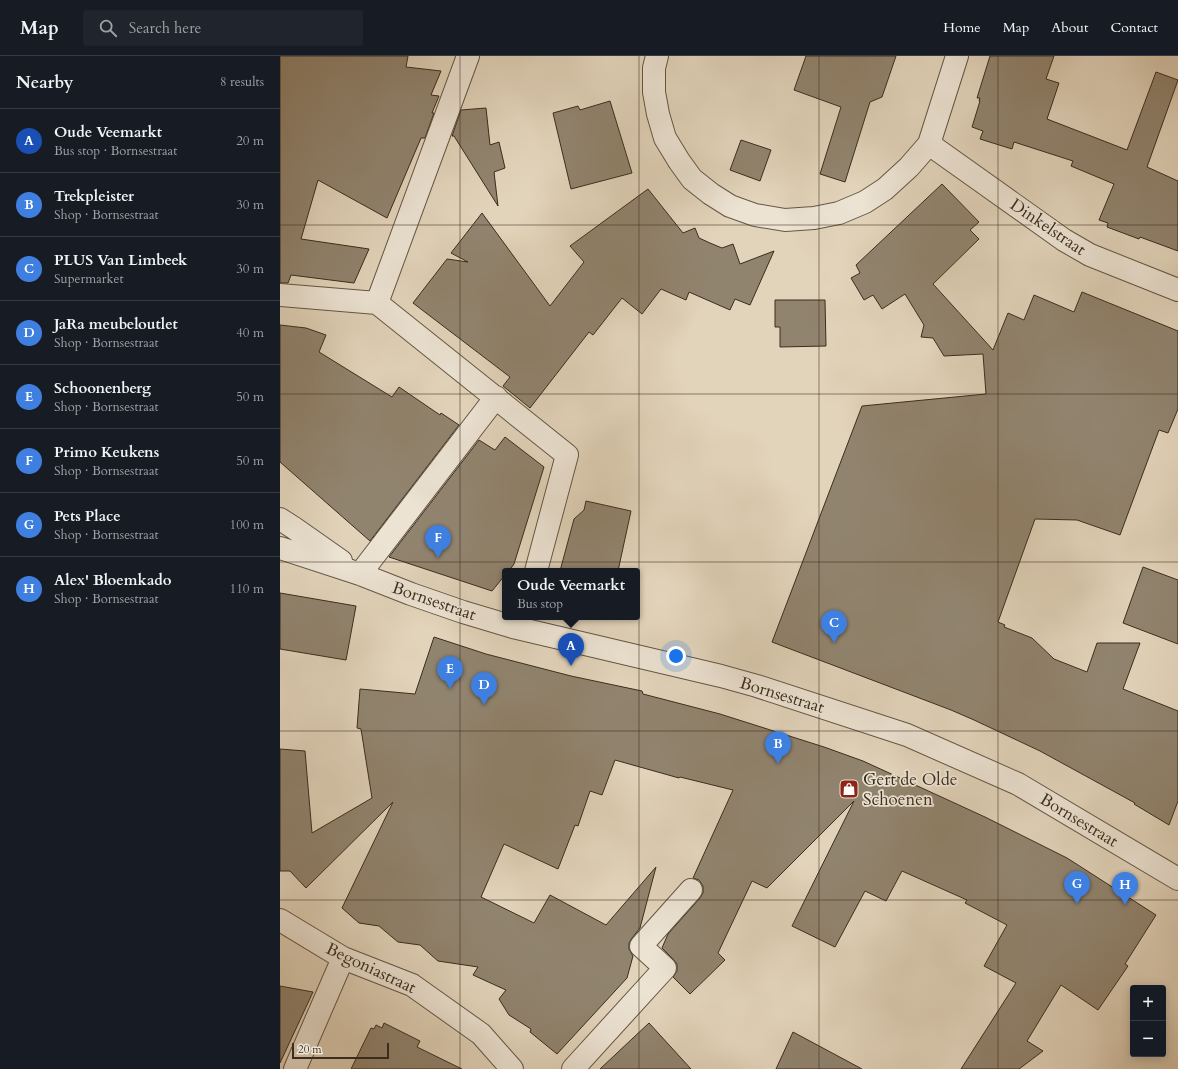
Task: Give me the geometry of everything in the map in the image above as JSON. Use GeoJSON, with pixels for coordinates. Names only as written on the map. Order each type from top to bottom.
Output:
{"type":"FeatureCollection","features":[{"type":"Feature","properties":{"kind":"street"},"geometry":{"type":"LineString","coordinates":[[377,303],[468,56]]}},
{"type":"Feature","properties":{"kind":"street"},"geometry":{"type":"LineString","coordinates":[[657,56],[654,68],[654,92],[658,114],[665,138],[692,179],[711,194],[730,206],[755,215],[785,220],[814,218],[839,212],[865,202],[885,189],[909,167],[928,144],[957,56]]}},
{"type":"Feature","properties":{"kind":"street","name":"Dinkelstraat"},"geometry":{"type":"LineString","coordinates":[[928,144],[1064,240],[1090,255],[1178,290]]}},
{"type":"Feature","properties":{"kind":"street"},"geometry":{"type":"LineString","coordinates":[[280,295],[377,303],[568,455],[537,568]]}},
{"type":"Feature","properties":{"kind":"street"},"geometry":{"type":"LineString","coordinates":[[360,574],[496,397]]}},
{"type":"Feature","properties":{"kind":"street","name":"Bornsestraat"},"geometry":{"type":"LineString","coordinates":[[285,526],[360,574]]}},
{"type":"Feature","properties":{"kind":"street","name":"Bornsestraat"},"geometry":{"type":"LineString","coordinates":[[280,548],[360,574],[463,612],[502,620]]}},
{"type":"Feature","properties":{"kind":"street","name":"Bornsestraat"},"geometry":{"type":"LineString","coordinates":[[505,620],[757,686],[907,735],[1018,784],[1178,879]]}},
{"type":"Feature","properties":{"kind":"street"},"geometry":{"type":"LineString","coordinates":[[573,1069],[665,968],[641,946],[691,890]]}},
{"type":"Feature","properties":{"kind":"street","name":"Begoniastraat"},"geometry":{"type":"LineString","coordinates":[[280,920],[342,958],[412,985],[481,1034],[512,1069]]}},
{"type":"Feature","properties":{"kind":"street"},"geometry":{"type":"LineString","coordinates":[[295,1069],[342,958]]}},
{"type":"Feature","properties":{"kind":"building"},"geometry":{"type":"Polygon","coordinates":[[[280,56],[408,56],[406,67],[441,71],[431,95],[439,96],[432,113],[434,113],[425,138],[421,138],[387,218],[318,180],[301,239],[369,249],[354,283],[291,275],[288,283],[280,283],[280,56]]]}},
{"type":"Feature","properties":{"kind":"building"},"geometry":{"type":"Polygon","coordinates":[[[806,56],[896,56],[882,97],[870,102],[845,182],[820,174],[841,107],[794,90],[806,56]]]}},
{"type":"Feature","properties":{"kind":"building"},"geometry":{"type":"Polygon","coordinates":[[[990,56],[1054,56],[1046,79],[1059,83],[1047,119],[1127,150],[1156,72],[1178,80],[1147,167],[1178,181],[1178,251],[1107,227],[1108,223],[1099,220],[1114,184],[1071,166],[1073,161],[1014,142],[1012,149],[980,139],[983,131],[972,127],[980,101],[980,98],[977,98],[990,56]]]}},
{"type":"Feature","properties":{"kind":"building"},"geometry":{"type":"Polygon","coordinates":[[[610,101],[632,173],[571,189],[553,113],[578,106],[580,110],[610,101]]]}},
{"type":"Feature","properties":{"kind":"building"},"geometry":{"type":"Polygon","coordinates":[[[486,108],[490,145],[499,142],[505,168],[494,172],[498,206],[454,136],[452,136],[461,110],[486,108]]]}},
{"type":"Feature","properties":{"kind":"building"},"geometry":{"type":"Polygon","coordinates":[[[741,140],[771,150],[760,181],[730,170],[741,140]]]}},
{"type":"Feature","properties":{"kind":"building"},"geometry":{"type":"Polygon","coordinates":[[[942,184],[979,222],[970,230],[979,239],[933,284],[993,350],[1008,313],[1024,320],[1034,295],[1074,312],[1082,292],[1178,331],[1178,409],[1168,433],[1159,430],[1120,535],[1077,520],[1035,519],[998,622],[1005,625],[1004,627],[1032,638],[1054,659],[1087,672],[1097,643],[1140,643],[1123,689],[1178,711],[1178,801],[1169,825],[1134,804],[1135,803],[1040,751],[974,720],[772,642],[862,406],[986,394],[983,354],[944,356],[933,338],[921,337],[924,325],[905,294],[882,309],[873,295],[864,300],[851,278],[860,273],[856,265],[942,184]]]}},
{"type":"Feature","properties":{"kind":"building"},"geometry":{"type":"Polygon","coordinates":[[[648,189],[683,233],[695,228],[699,238],[710,243],[722,248],[733,244],[740,264],[774,251],[750,305],[735,299],[730,310],[689,292],[686,300],[661,289],[642,314],[622,298],[593,335],[589,332],[530,408],[503,386],[510,377],[413,303],[447,259],[468,262],[451,253],[482,213],[550,306],[584,262],[570,246],[648,189]]]}},
{"type":"Feature","properties":{"kind":"building"},"geometry":{"type":"Polygon","coordinates":[[[775,300],[825,300],[826,346],[780,347],[780,327],[775,327],[775,300]]]}},
{"type":"Feature","properties":{"kind":"building"},"geometry":{"type":"Polygon","coordinates":[[[280,325],[306,328],[326,335],[319,352],[392,397],[399,387],[440,415],[441,413],[459,425],[370,541],[280,462],[280,325]]]}},
{"type":"Feature","properties":{"kind":"building"},"geometry":{"type":"Polygon","coordinates":[[[505,437],[544,467],[514,564],[511,568],[502,568],[502,579],[492,591],[389,557],[479,440],[495,450],[505,437]]]}},
{"type":"Feature","properties":{"kind":"building"},"geometry":{"type":"Polygon","coordinates":[[[586,501],[631,511],[619,568],[561,568],[574,519],[584,510],[586,501]]]}},
{"type":"Feature","properties":{"kind":"building"},"geometry":{"type":"Polygon","coordinates":[[[1143,567],[1178,580],[1178,644],[1123,623],[1143,567]]]}},
{"type":"Feature","properties":{"kind":"building"},"geometry":{"type":"Polygon","coordinates":[[[280,593],[356,606],[346,660],[280,649],[280,593]]]}},
{"type":"Feature","properties":{"kind":"building"},"geometry":{"type":"Polygon","coordinates":[[[434,637],[486,654],[571,676],[642,691],[643,694],[720,714],[863,761],[985,817],[1067,858],[1156,915],[1125,964],[1128,966],[1098,1010],[1061,985],[1027,1041],[1043,1051],[1019,1069],[961,1069],[1016,983],[984,966],[1007,925],[965,903],[967,900],[902,871],[886,901],[865,891],[835,947],[792,926],[854,801],[767,888],[752,881],[718,953],[725,960],[690,994],[673,977],[677,971],[677,964],[662,948],[668,934],[703,893],[703,886],[699,880],[693,878],[733,790],[679,778],[615,760],[602,795],[590,791],[578,826],[575,825],[558,869],[504,844],[481,897],[534,923],[550,895],[606,925],[656,867],[640,928],[629,943],[629,949],[633,956],[627,978],[557,1054],[530,1032],[531,1029],[509,1015],[499,999],[506,990],[473,975],[478,967],[438,961],[420,945],[398,942],[379,926],[359,923],[342,908],[393,802],[306,888],[290,871],[280,871],[280,749],[305,751],[312,833],[372,798],[361,729],[357,728],[360,689],[415,694],[434,637]]]}},
{"type":"Feature","properties":{"kind":"building"},"geometry":{"type":"Polygon","coordinates":[[[280,986],[313,992],[280,1063],[280,986]]]}},
{"type":"Feature","properties":{"kind":"building"},"geometry":{"type":"Polygon","coordinates":[[[384,1023],[420,1041],[417,1047],[462,1069],[351,1069],[371,1028],[374,1029],[376,1025],[382,1028],[384,1023]]]}},
{"type":"Feature","properties":{"kind":"building"},"geometry":{"type":"Polygon","coordinates":[[[649,1023],[691,1069],[600,1069],[649,1023]]]}},
{"type":"Feature","properties":{"kind":"building"},"geometry":{"type":"Polygon","coordinates":[[[793,1032],[862,1069],[776,1069],[793,1032]]]}},
{"type":"Feature","properties":{"kind":"place","name":"Primo Keukens"},"geometry":{"type":"Point","coordinates":[438,558]}},
{"type":"Feature","properties":{"kind":"place","name":"PLUS Van Limbeek"},"geometry":{"type":"Point","coordinates":[834,643]}},
{"type":"Feature","properties":{"kind":"place","name":"Oude Veemarkt"},"geometry":{"type":"Point","coordinates":[571,666]}},
{"type":"Feature","properties":{"kind":"place","name":"Schoonenberg"},"geometry":{"type":"Point","coordinates":[450,689]}},
{"type":"Feature","properties":{"kind":"place","name":"JaRa meubeloutlet"},"geometry":{"type":"Point","coordinates":[484,705]}},
{"type":"Feature","properties":{"kind":"place","name":"Trekpleister"},"geometry":{"type":"Point","coordinates":[778,764]}},
{"type":"Feature","properties":{"kind":"place","name":"Gert de Olde Schoenen"},"geometry":{"type":"Point","coordinates":[849,789]}},
{"type":"Feature","properties":{"kind":"place","name":"Pets Place"},"geometry":{"type":"Point","coordinates":[1077,904]}},
{"type":"Feature","properties":{"kind":"place","name":"Alex' Bloemkado"},"geometry":{"type":"Point","coordinates":[1125,905]}}]}
